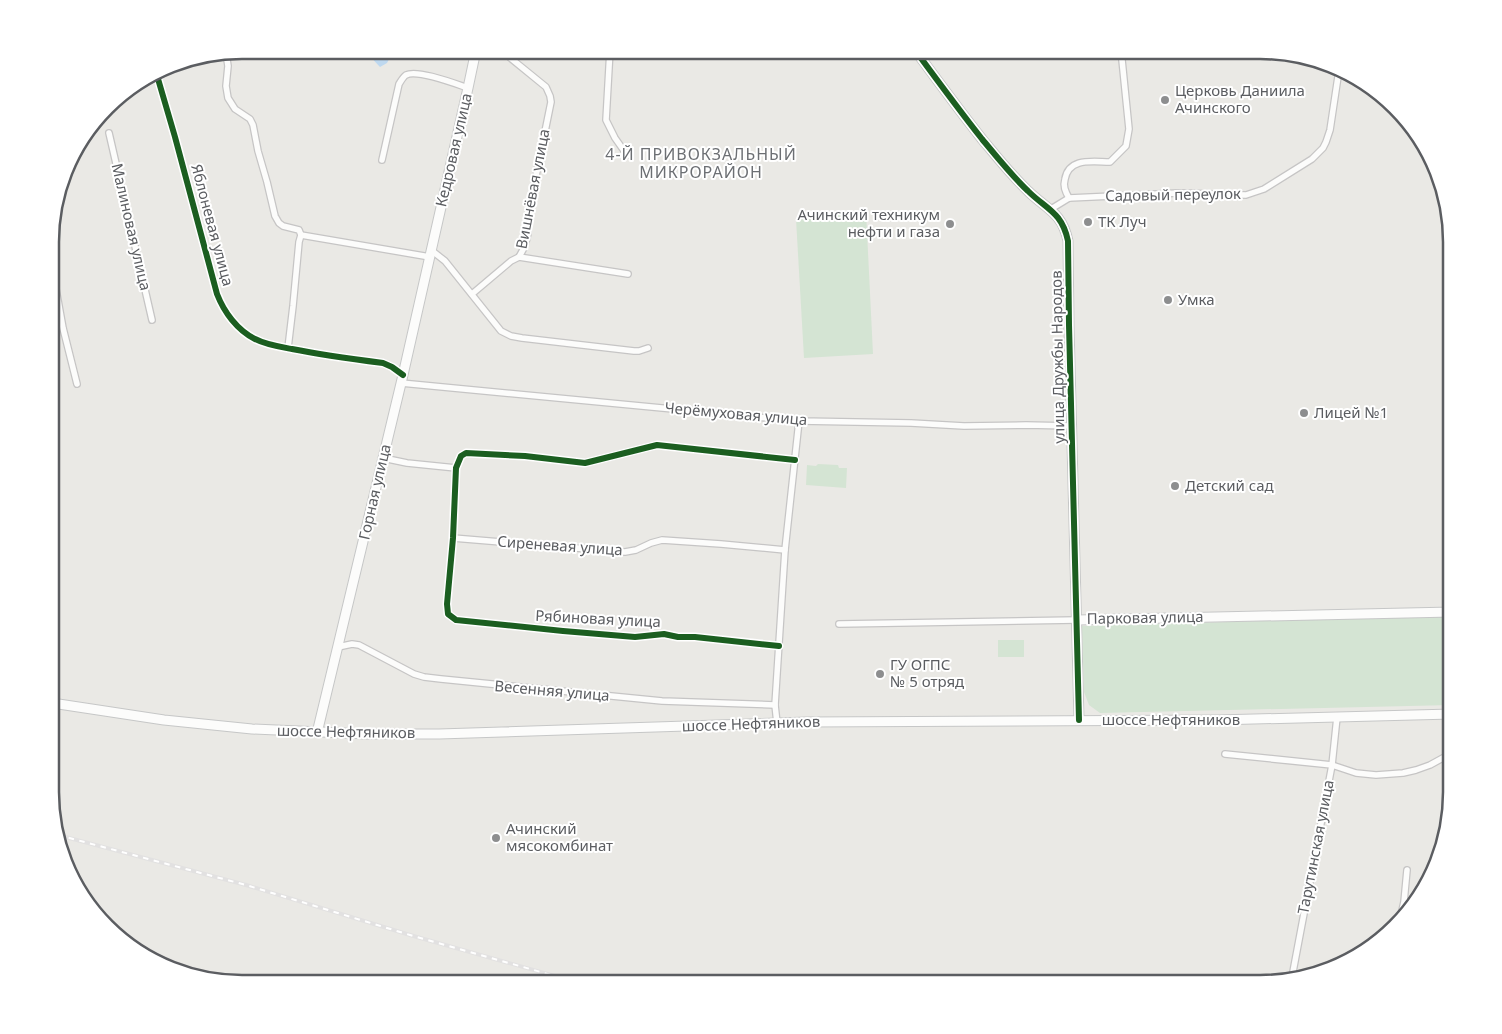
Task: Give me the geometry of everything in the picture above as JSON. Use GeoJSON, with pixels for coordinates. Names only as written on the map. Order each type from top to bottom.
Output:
{"type":"FeatureCollection","features":[{"type":"Feature","properties":{"kind":"street"},"geometry":{"type":"LineString","coordinates":[[227,59],[226,86],[228,98],[235,109],[246,115],[253,125],[275,216],[278,223],[299,230],[301,235],[288,348]]}},
{"type":"Feature","properties":{"kind":"street","name":"Кедровая улица"},"geometry":{"type":"LineString","coordinates":[[431,253],[474,59]]}},
{"type":"Feature","properties":{"kind":"street","name":"Вишнёвая улица"},"geometry":{"type":"LineString","coordinates":[[472,294],[511,261],[519,257],[525,246],[528,233],[527,220],[551,102],[546,87],[515,59]]}},
{"type":"Feature","properties":{"kind":"street"},"geometry":{"type":"LineString","coordinates":[[609,59],[606,120],[615,138],[627,155]]}},
{"type":"Feature","properties":{"kind":"street","name":"улица Дружбы Народов"},"geometry":{"type":"LineString","coordinates":[[922,59],[982,139],[1028,192],[1051,209],[1064,226],[1068,240],[1079,720]]}},
{"type":"Feature","properties":{"kind":"street"},"geometry":{"type":"LineString","coordinates":[[1069,198],[1064,186],[1066,173],[1070,168],[1079,162],[1110,162],[1126,146],[1129,119],[1122,59]]}},
{"type":"Feature","properties":{"kind":"street"},"geometry":{"type":"LineString","coordinates":[[382,160],[400,84],[405,76],[420,74],[468,88]]}},
{"type":"Feature","properties":{"kind":"street","name":"Садовый переулок"},"geometry":{"type":"LineString","coordinates":[[1051,209],[1069,198],[1178,193],[1246,195],[1264,189],[1312,159],[1323,148],[1330,130],[1339,77]]}},
{"type":"Feature","properties":{"kind":"street","name":"Яблоневая улица"},"geometry":{"type":"LineString","coordinates":[[158,79],[221,304],[230,318],[246,334],[263,342],[288,348]]}},
{"type":"Feature","properties":{"kind":"street","name":"Малиновая улица"},"geometry":{"type":"LineString","coordinates":[[109,133],[152,320]]}},
{"type":"Feature","properties":{"kind":"street"},"geometry":{"type":"LineString","coordinates":[[301,235],[431,253],[445,261],[501,332],[511,336],[634,351],[648,348]]}},
{"type":"Feature","properties":{"kind":"street","name":"Горная улица"},"geometry":{"type":"LineString","coordinates":[[317,733],[431,253]]}},
{"type":"Feature","properties":{"kind":"street"},"geometry":{"type":"LineString","coordinates":[[519,257],[628,274]]}},
{"type":"Feature","properties":{"kind":"street"},"geometry":{"type":"LineString","coordinates":[[59,306],[77,384]]}},
{"type":"Feature","properties":{"kind":"street","name":"Черёмуховая улица"},"geometry":{"type":"LineString","coordinates":[[288,348],[383,363],[392,367],[402,379],[799,421],[964,426],[1072,426]]}},
{"type":"Feature","properties":{"kind":"street"},"geometry":{"type":"LineString","coordinates":[[777,723],[776,705],[785,550],[799,421]]}},
{"type":"Feature","properties":{"kind":"street"},"geometry":{"type":"LineString","coordinates":[[453,538],[456,468],[461,456],[466,453],[585,463],[657,446],[795,460]]}},
{"type":"Feature","properties":{"kind":"street"},"geometry":{"type":"LineString","coordinates":[[383,458],[407,463],[456,468]]}},
{"type":"Feature","properties":{"kind":"street","name":"Сиреневая улица"},"geometry":{"type":"LineString","coordinates":[[453,538],[625,552],[662,540],[785,550]]}},
{"type":"Feature","properties":{"kind":"street","name":"Рябиновая улица"},"geometry":{"type":"LineString","coordinates":[[453,538],[447,604],[448,614],[460,622],[635,637],[664,634],[678,637],[779,646]]}},
{"type":"Feature","properties":{"kind":"street","name":"Парковая улица"},"geometry":{"type":"LineString","coordinates":[[839,624],[1443,612]]}},
{"type":"Feature","properties":{"kind":"street","name":"Весенняя улица"},"geometry":{"type":"LineString","coordinates":[[338,647],[352,644],[359,646],[414,674],[432,678],[662,701],[776,705]]}},
{"type":"Feature","properties":{"kind":"street","name":"шоссе Нефтяников"},"geometry":{"type":"LineString","coordinates":[[59,705],[164,720],[252,729],[366,734],[439,734],[807,722],[1217,720],[1443,714]]}},
{"type":"Feature","properties":{"kind":"street","name":"Тарутинская улица"},"geometry":{"type":"LineString","coordinates":[[1293,973],[1332,765],[1337,717]]}},
{"type":"Feature","properties":{"kind":"street"},"geometry":{"type":"LineString","coordinates":[[1225,754],[1332,765],[1356,772],[1376,775],[1403,773],[1430,765],[1443,758]]}},
{"type":"Feature","properties":{"kind":"street"},"geometry":{"type":"LineString","coordinates":[[1403,907],[1407,870]]}},
{"type":"Feature","properties":{"kind":"green space"},"geometry":{"type":"Polygon","coordinates":[[[866,211],[873,354],[804,358],[796,219],[866,211]]]}},
{"type":"Feature","properties":{"kind":"green space"},"geometry":{"type":"Polygon","coordinates":[[[818,464],[838,465],[839,468],[847,468],[846,488],[806,485],[807,465],[816,466],[818,464]]]}},
{"type":"Feature","properties":{"kind":"green space"},"geometry":{"type":"Polygon","coordinates":[[[1443,616],[1443,705],[1100,713],[1089,705],[1084,692],[1082,626],[1443,616]]]}},
{"type":"Feature","properties":{"kind":"green space"},"geometry":{"type":"Polygon","coordinates":[[[998,640],[1024,640],[1024,657],[998,657],[998,640]]]}},
{"type":"Feature","properties":{"kind":"water"},"geometry":{"type":"Polygon","coordinates":[[[372,59],[389,59],[387,63],[380,67],[372,59]]]}},
{"type":"Feature","properties":{"kind":"railway"},"geometry":{"type":"LineString","coordinates":[[64,837],[246,885],[410,935],[551,975]]}},
{"type":"Feature","properties":{"kind":"cycle path"},"geometry":{"type":"LineString","coordinates":[[922,59],[982,139],[1016,179],[1062,223],[1068,241],[1079,720]]}},
{"type":"Feature","properties":{"kind":"cycle path"},"geometry":{"type":"LineString","coordinates":[[158,79],[217,294],[232,320],[242,331],[264,343],[278,347],[383,363],[403,375]]}},
{"type":"Feature","properties":{"kind":"cycle path"},"geometry":{"type":"LineString","coordinates":[[779,646],[695,637],[678,637],[664,634],[635,637],[456,620],[448,614],[447,604],[453,538],[456,468],[461,456],[466,453],[525,456],[585,463],[657,445],[795,460]]}},
{"type":"Feature","properties":{"kind":"place","name":"Церковь Даниила Ачинского"},"geometry":{"type":"Point","coordinates":[1165,100]}},
{"type":"Feature","properties":{"kind":"place","name":"ТК Луч"},"geometry":{"type":"Point","coordinates":[1088,222]}},
{"type":"Feature","properties":{"kind":"place","name":"Ачинский техникум нефти и газа"},"geometry":{"type":"Point","coordinates":[950,224]}},
{"type":"Feature","properties":{"kind":"place","name":"Умка"},"geometry":{"type":"Point","coordinates":[1168,300]}},
{"type":"Feature","properties":{"kind":"place","name":"Лицей №1"},"geometry":{"type":"Point","coordinates":[1304,413]}},
{"type":"Feature","properties":{"kind":"place","name":"Детский сад"},"geometry":{"type":"Point","coordinates":[1175,486]}},
{"type":"Feature","properties":{"kind":"place","name":"ГУ ОГПС № 5 отряд"},"geometry":{"type":"Point","coordinates":[880,674]}},
{"type":"Feature","properties":{"kind":"place","name":"Ачинский мясокомбинат"},"geometry":{"type":"Point","coordinates":[496,838]}},
{"type":"Feature","properties":{"kind":"district","name":"4-Й ПРИВОКЗАЛЬНЫЙ МИКРОРАЙОН"},"geometry":{"type":"Point","coordinates":[701,163]}}]}
